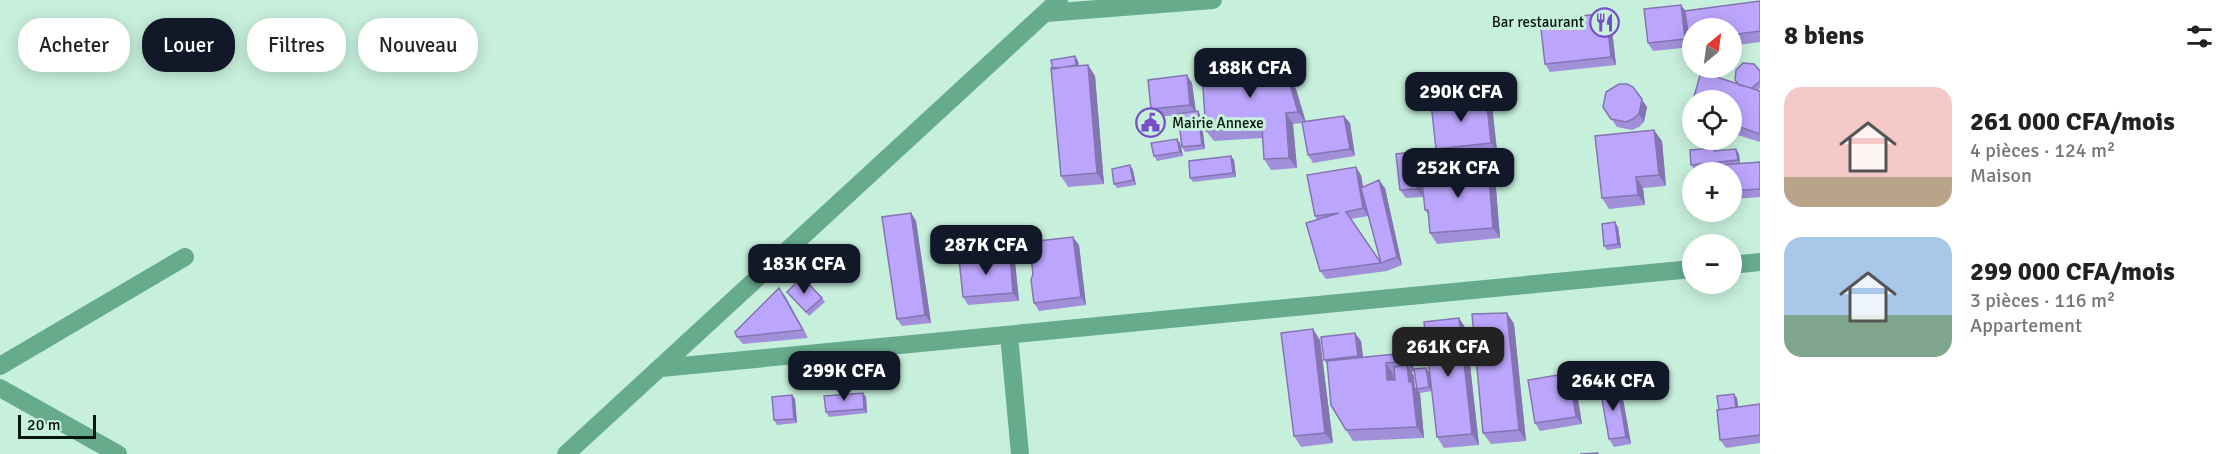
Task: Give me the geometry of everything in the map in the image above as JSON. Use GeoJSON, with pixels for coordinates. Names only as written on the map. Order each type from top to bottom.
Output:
{"type":"FeatureCollection","features":[{"type":"Feature","properties":{"kind":"street"},"geometry":{"type":"LineString","coordinates":[[566,454],[1059,0]]}},
{"type":"Feature","properties":{"kind":"street"},"geometry":{"type":"LineString","coordinates":[[1046,13],[1213,0]]}},
{"type":"Feature","properties":{"kind":"street"},"geometry":{"type":"LineString","coordinates":[[0,366],[185,257]]}},
{"type":"Feature","properties":{"kind":"street"},"geometry":{"type":"LineString","coordinates":[[1742,264],[1760,262]]}},
{"type":"Feature","properties":{"kind":"street"},"geometry":{"type":"LineString","coordinates":[[660,368],[1682,269]]}},
{"type":"Feature","properties":{"kind":"street"},"geometry":{"type":"LineString","coordinates":[[1009,335],[1020,454]]}},
{"type":"Feature","properties":{"kind":"street"},"geometry":{"type":"LineString","coordinates":[[0,388],[118,454]]}},
{"type":"Feature","properties":{"kind":"building"},"geometry":{"type":"Polygon","coordinates":[[[1760,1],[1760,31],[1742,33],[1742,18],[1686,18],[1685,11],[1760,1]]]}},
{"type":"Feature","properties":{"kind":"building"},"geometry":{"type":"Polygon","coordinates":[[[1681,5],[1682,39],[1648,43],[1644,9],[1681,5]]]}},
{"type":"Feature","properties":{"kind":"building"},"geometry":{"type":"Polygon","coordinates":[[[1606,13],[1611,57],[1545,64],[1540,21],[1606,13]]]}},
{"type":"Feature","properties":{"kind":"building"},"geometry":{"type":"Polygon","coordinates":[[[1282,54],[1284,79],[1288,78],[1298,112],[1286,113],[1289,158],[1264,159],[1262,127],[1206,131],[1201,60],[1282,54]]]}},
{"type":"Feature","properties":{"kind":"building"},"geometry":{"type":"Polygon","coordinates":[[[1075,56],[1076,65],[1053,69],[1051,60],[1075,56]]]}},
{"type":"Feature","properties":{"kind":"building"},"geometry":{"type":"Polygon","coordinates":[[[1742,64],[1754,64],[1760,71],[1760,81],[1752,88],[1739,85],[1735,80],[1735,78],[1742,78],[1742,64]]]}},
{"type":"Feature","properties":{"kind":"building"},"geometry":{"type":"Polygon","coordinates":[[[1088,65],[1097,173],[1061,176],[1051,68],[1088,65]]]}},
{"type":"Feature","properties":{"kind":"building"},"geometry":{"type":"Polygon","coordinates":[[[1187,75],[1190,105],[1151,109],[1148,80],[1187,75]]]}},
{"type":"Feature","properties":{"kind":"building"},"geometry":{"type":"Polygon","coordinates":[[[1699,78],[1720,78],[1760,91],[1760,134],[1742,128],[1742,90],[1696,90],[1699,78]]]}},
{"type":"Feature","properties":{"kind":"building"},"geometry":{"type":"Polygon","coordinates":[[[1619,84],[1633,87],[1642,99],[1639,114],[1626,122],[1611,119],[1603,107],[1606,92],[1619,84]]]}},
{"type":"Feature","properties":{"kind":"building"},"geometry":{"type":"Polygon","coordinates":[[[1486,97],[1491,143],[1436,149],[1431,103],[1486,97]]]}},
{"type":"Feature","properties":{"kind":"building"},"geometry":{"type":"Polygon","coordinates":[[[1198,111],[1202,145],[1182,147],[1178,114],[1198,111]]]}},
{"type":"Feature","properties":{"kind":"building"},"geometry":{"type":"Polygon","coordinates":[[[1344,116],[1350,149],[1308,155],[1302,122],[1344,116]]]}},
{"type":"Feature","properties":{"kind":"building"},"geometry":{"type":"Polygon","coordinates":[[[1654,130],[1659,175],[1636,177],[1638,195],[1602,198],[1595,136],[1654,130]]]}},
{"type":"Feature","properties":{"kind":"building"},"geometry":{"type":"Polygon","coordinates":[[[1177,139],[1180,152],[1154,156],[1151,143],[1177,139]]]}},
{"type":"Feature","properties":{"kind":"building"},"geometry":{"type":"Polygon","coordinates":[[[1438,149],[1441,168],[1415,171],[1417,189],[1400,190],[1396,154],[1438,149]]]}},
{"type":"Feature","properties":{"kind":"building"},"geometry":{"type":"Polygon","coordinates":[[[1690,150],[1736,150],[1738,160],[1719,162],[1691,162],[1690,150]]]}},
{"type":"Feature","properties":{"kind":"building"},"geometry":{"type":"Polygon","coordinates":[[[1231,156],[1233,173],[1190,178],[1189,161],[1231,156]]]}},
{"type":"Feature","properties":{"kind":"building"},"geometry":{"type":"Polygon","coordinates":[[[1760,162],[1760,189],[1742,190],[1742,163],[1760,162]]]}},
{"type":"Feature","properties":{"kind":"building"},"geometry":{"type":"Polygon","coordinates":[[[1130,165],[1133,180],[1114,184],[1112,169],[1130,165]]]}},
{"type":"Feature","properties":{"kind":"building"},"geometry":{"type":"Polygon","coordinates":[[[1488,165],[1493,228],[1430,233],[1421,170],[1488,165]]]}},
{"type":"Feature","properties":{"kind":"building"},"geometry":{"type":"Polygon","coordinates":[[[1356,167],[1363,208],[1346,212],[1381,263],[1320,271],[1306,223],[1339,213],[1315,216],[1307,175],[1356,167]]]}},
{"type":"Feature","properties":{"kind":"building"},"geometry":{"type":"Polygon","coordinates":[[[1379,180],[1397,257],[1381,263],[1361,188],[1379,180]]]}},
{"type":"Feature","properties":{"kind":"building"},"geometry":{"type":"Polygon","coordinates":[[[911,213],[925,315],[897,319],[882,217],[911,213]]]}},
{"type":"Feature","properties":{"kind":"building"},"geometry":{"type":"Polygon","coordinates":[[[1615,222],[1618,244],[1604,246],[1602,224],[1615,222]]]}},
{"type":"Feature","properties":{"kind":"building"},"geometry":{"type":"Polygon","coordinates":[[[1073,237],[1081,297],[1034,303],[1029,242],[1073,237]]]}},
{"type":"Feature","properties":{"kind":"building"},"geometry":{"type":"Polygon","coordinates":[[[1010,255],[1013,293],[963,297],[959,259],[1010,255]]]}},
{"type":"Feature","properties":{"kind":"building"},"geometry":{"type":"Polygon","coordinates":[[[802,277],[822,298],[806,312],[787,292],[802,277]]]}},
{"type":"Feature","properties":{"kind":"building"},"geometry":{"type":"Polygon","coordinates":[[[779,288],[803,330],[737,337],[735,332],[779,288]]]}},
{"type":"Feature","properties":{"kind":"building"},"geometry":{"type":"Polygon","coordinates":[[[1507,313],[1519,430],[1483,433],[1472,314],[1507,313]]]}},
{"type":"Feature","properties":{"kind":"building"},"geometry":{"type":"Polygon","coordinates":[[[1459,318],[1472,434],[1437,437],[1424,322],[1459,318]]]}},
{"type":"Feature","properties":{"kind":"building"},"geometry":{"type":"Polygon","coordinates":[[[1313,329],[1325,433],[1294,436],[1281,333],[1313,329]]]}},
{"type":"Feature","properties":{"kind":"building"},"geometry":{"type":"Polygon","coordinates":[[[1355,333],[1358,356],[1324,360],[1321,337],[1355,333]]]}},
{"type":"Feature","properties":{"kind":"building"},"geometry":{"type":"Polygon","coordinates":[[[1405,353],[1407,361],[1386,363],[1387,380],[1395,380],[1394,367],[1407,365],[1409,382],[1412,382],[1417,427],[1346,430],[1331,405],[1327,361],[1405,353]]]}},
{"type":"Feature","properties":{"kind":"building"},"geometry":{"type":"Polygon","coordinates":[[[1426,368],[1429,387],[1417,389],[1414,369],[1426,368]]]}},
{"type":"Feature","properties":{"kind":"building"},"geometry":{"type":"Polygon","coordinates":[[[1569,373],[1576,417],[1535,423],[1528,380],[1569,373]]]}},
{"type":"Feature","properties":{"kind":"building"},"geometry":{"type":"Polygon","coordinates":[[[1617,385],[1626,437],[1609,439],[1600,388],[1617,385]]]}},
{"type":"Feature","properties":{"kind":"building"},"geometry":{"type":"Polygon","coordinates":[[[863,393],[864,409],[826,412],[824,396],[863,393]]]}},
{"type":"Feature","properties":{"kind":"building"},"geometry":{"type":"Polygon","coordinates":[[[1734,394],[1736,407],[1719,410],[1717,396],[1734,394]]]}},
{"type":"Feature","properties":{"kind":"building"},"geometry":{"type":"Polygon","coordinates":[[[792,395],[794,419],[774,420],[772,397],[792,395]]]}},
{"type":"Feature","properties":{"kind":"building"},"geometry":{"type":"Polygon","coordinates":[[[1760,404],[1760,435],[1720,440],[1717,410],[1760,404]]]}},
{"type":"Feature","properties":{"kind":"place","name":"Bar restaurant"},"geometry":{"type":"Point","coordinates":[1605,22]}},
{"type":"Feature","properties":{"kind":"place","name":"Mairie Annexe"},"geometry":{"type":"Point","coordinates":[1151,123]}}]}
